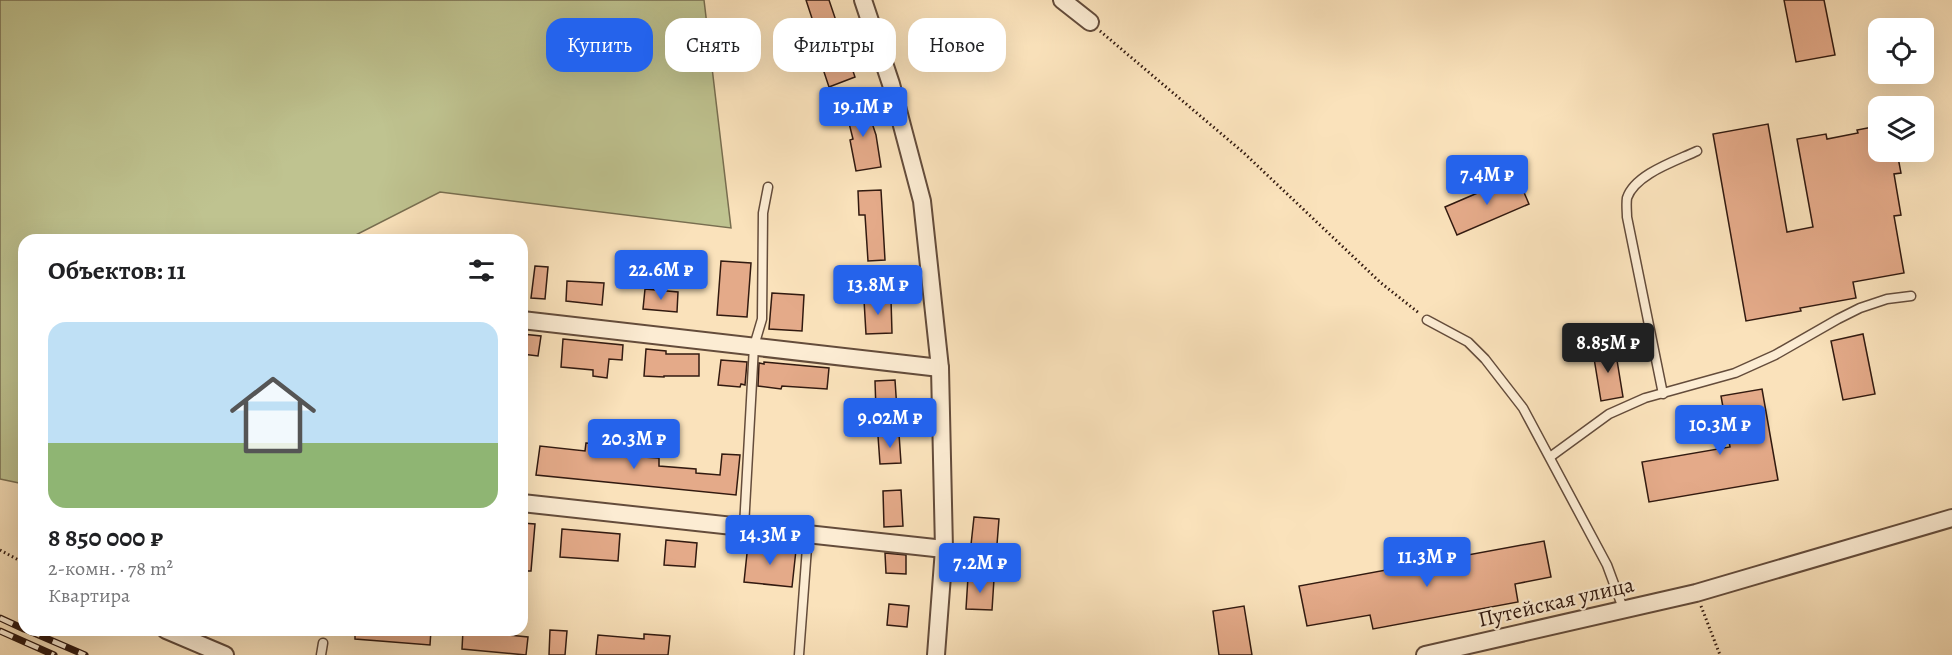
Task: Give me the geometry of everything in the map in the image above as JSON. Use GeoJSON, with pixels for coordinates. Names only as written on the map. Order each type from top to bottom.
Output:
{"type":"FeatureCollection","features":[{"type":"Feature","properties":{"kind":"street"},"geometry":{"type":"LineString","coordinates":[[863,0],[891,84],[922,201],[940,368],[944,549],[936,655]]}},
{"type":"Feature","properties":{"kind":"street"},"geometry":{"type":"LineString","coordinates":[[1062,0],[1090,22]]}},
{"type":"Feature","properties":{"kind":"street"},"geometry":{"type":"LineString","coordinates":[[528,321],[940,368]]}},
{"type":"Feature","properties":{"kind":"street"},"geometry":{"type":"LineString","coordinates":[[528,503],[944,549]]}},
{"type":"Feature","properties":{"kind":"street","name":"Путейская улица"},"geometry":{"type":"LineString","coordinates":[[1425,655],[1696,593],[1952,518]]}},
{"type":"Feature","properties":{"kind":"street"},"geometry":{"type":"LineString","coordinates":[[180,636],[225,655]]}},
{"type":"Feature","properties":{"kind":"lane"},"geometry":{"type":"LineString","coordinates":[[1663,394],[1627,218],[1627,199],[1634,185],[1656,170],[1697,151]]}},
{"type":"Feature","properties":{"kind":"lane"},"geometry":{"type":"LineString","coordinates":[[744,527],[754,346],[762,319],[763,213],[768,187]]}},
{"type":"Feature","properties":{"kind":"lane"},"geometry":{"type":"LineString","coordinates":[[1550,457],[1609,414],[1645,398],[1745,369],[1775,356],[1860,308],[1887,299],[1911,296]]}},
{"type":"Feature","properties":{"kind":"lane"},"geometry":{"type":"LineString","coordinates":[[1427,320],[1468,342],[1485,359],[1523,408],[1607,565],[1624,610]]}},
{"type":"Feature","properties":{"kind":"lane"},"geometry":{"type":"LineString","coordinates":[[799,655],[808,534]]}},
{"type":"Feature","properties":{"kind":"lane"},"geometry":{"type":"LineString","coordinates":[[321,655],[323,643]]}},
{"type":"Feature","properties":{"kind":"path"},"geometry":{"type":"LineString","coordinates":[[1090,22],[1244,153],[1381,283],[1427,320]]}},
{"type":"Feature","properties":{"kind":"path"},"geometry":{"type":"LineString","coordinates":[[0,550],[18,559]]}},
{"type":"Feature","properties":{"kind":"path"},"geometry":{"type":"LineString","coordinates":[[1696,593],[1720,655]]}},
{"type":"Feature","properties":{"kind":"green space"},"geometry":{"type":"Polygon","coordinates":[[[0,0],[704,0],[706,18],[665,18],[665,72],[713,72],[731,228],[440,192],[358,234],[18,234],[18,483],[0,479],[0,0]]]}},
{"type":"Feature","properties":{"kind":"building"},"geometry":{"type":"Polygon","coordinates":[[[806,0],[829,0],[835,18],[812,18],[806,0]]]}},
{"type":"Feature","properties":{"kind":"building"},"geometry":{"type":"Polygon","coordinates":[[[1784,0],[1824,0],[1835,55],[1796,62],[1784,0]]]}},
{"type":"Feature","properties":{"kind":"building"},"geometry":{"type":"Polygon","coordinates":[[[824,72],[853,72],[855,77],[829,87],[824,72]]]}},
{"type":"Feature","properties":{"kind":"building"},"geometry":{"type":"Polygon","coordinates":[[[865,102],[876,135],[881,167],[856,171],[850,140],[853,139],[845,107],[865,102]]]}},
{"type":"Feature","properties":{"kind":"building"},"geometry":{"type":"Polygon","coordinates":[[[1768,124],[1787,232],[1813,227],[1797,139],[1826,134],[1827,139],[1858,133],[1857,130],[1868,128],[1868,162],[1899,162],[1901,173],[1894,174],[1901,215],[1894,216],[1904,273],[1853,282],[1856,298],[1746,321],[1713,134],[1768,124]]]}},
{"type":"Feature","properties":{"kind":"building"},"geometry":{"type":"Polygon","coordinates":[[[1517,176],[1529,204],[1457,235],[1445,207],[1517,176]]]}},
{"type":"Feature","properties":{"kind":"building"},"geometry":{"type":"Polygon","coordinates":[[[881,190],[885,260],[868,261],[865,215],[859,215],[858,191],[881,190]]]}},
{"type":"Feature","properties":{"kind":"building"},"geometry":{"type":"Polygon","coordinates":[[[721,261],[751,263],[747,317],[717,315],[721,261]]]}},
{"type":"Feature","properties":{"kind":"building"},"geometry":{"type":"Polygon","coordinates":[[[535,266],[548,267],[545,299],[531,298],[535,266]]]}},
{"type":"Feature","properties":{"kind":"building"},"geometry":{"type":"Polygon","coordinates":[[[567,281],[604,283],[602,305],[566,301],[567,281]]]}},
{"type":"Feature","properties":{"kind":"building"},"geometry":{"type":"Polygon","coordinates":[[[645,289],[678,292],[677,312],[643,309],[645,289]]]}},
{"type":"Feature","properties":{"kind":"building"},"geometry":{"type":"Polygon","coordinates":[[[772,293],[804,295],[802,331],[769,329],[772,293]]]}},
{"type":"Feature","properties":{"kind":"building"},"geometry":{"type":"Polygon","coordinates":[[[891,299],[892,333],[866,334],[864,300],[891,299]]]}},
{"type":"Feature","properties":{"kind":"building"},"geometry":{"type":"Polygon","coordinates":[[[1863,334],[1875,394],[1843,400],[1831,341],[1863,334]]]}},
{"type":"Feature","properties":{"kind":"building"},"geometry":{"type":"Polygon","coordinates":[[[528,335],[541,336],[538,356],[528,355],[528,335]]]}},
{"type":"Feature","properties":{"kind":"building"},"geometry":{"type":"Polygon","coordinates":[[[563,339],[623,345],[622,360],[609,359],[607,378],[593,376],[593,370],[561,367],[563,339]]]}},
{"type":"Feature","properties":{"kind":"building"},"geometry":{"type":"Polygon","coordinates":[[[1615,348],[1623,397],[1601,401],[1593,352],[1615,348]]]}},
{"type":"Feature","properties":{"kind":"building"},"geometry":{"type":"Polygon","coordinates":[[[646,349],[666,351],[666,354],[699,354],[699,376],[644,376],[646,349]]]}},
{"type":"Feature","properties":{"kind":"building"},"geometry":{"type":"Polygon","coordinates":[[[721,360],[747,362],[745,385],[741,384],[740,387],[718,385],[721,360]]]}},
{"type":"Feature","properties":{"kind":"building"},"geometry":{"type":"Polygon","coordinates":[[[764,362],[829,368],[827,389],[782,386],[781,389],[758,386],[759,363],[764,364],[764,362]]]}},
{"type":"Feature","properties":{"kind":"building"},"geometry":{"type":"Polygon","coordinates":[[[895,380],[897,410],[876,411],[875,381],[895,380]]]}},
{"type":"Feature","properties":{"kind":"building"},"geometry":{"type":"Polygon","coordinates":[[[1762,389],[1778,480],[1649,502],[1642,462],[1730,447],[1721,396],[1762,389]]]}},
{"type":"Feature","properties":{"kind":"building"},"geometry":{"type":"Polygon","coordinates":[[[899,434],[901,463],[880,464],[878,436],[899,434]]]}},
{"type":"Feature","properties":{"kind":"building"},"geometry":{"type":"Polygon","coordinates":[[[586,443],[612,445],[611,455],[659,458],[659,466],[696,469],[696,473],[720,475],[722,454],[740,455],[736,495],[536,475],[540,446],[585,451],[586,443]]]}},
{"type":"Feature","properties":{"kind":"building"},"geometry":{"type":"Polygon","coordinates":[[[901,490],[903,526],[884,527],[883,491],[901,490]]]}},
{"type":"Feature","properties":{"kind":"building"},"geometry":{"type":"Polygon","coordinates":[[[974,517],[999,519],[996,557],[970,554],[974,517]]]}},
{"type":"Feature","properties":{"kind":"building"},"geometry":{"type":"Polygon","coordinates":[[[528,523],[535,524],[531,571],[528,571],[528,523]]]}},
{"type":"Feature","properties":{"kind":"building"},"geometry":{"type":"Polygon","coordinates":[[[562,529],[620,534],[618,561],[560,557],[562,529]]]}},
{"type":"Feature","properties":{"kind":"building"},"geometry":{"type":"Polygon","coordinates":[[[666,540],[697,543],[695,567],[664,565],[666,540]]]}},
{"type":"Feature","properties":{"kind":"building"},"geometry":{"type":"Polygon","coordinates":[[[1544,541],[1551,577],[1515,584],[1518,602],[1373,629],[1370,615],[1307,626],[1299,586],[1544,541]]]}},
{"type":"Feature","properties":{"kind":"building"},"geometry":{"type":"Polygon","coordinates":[[[748,544],[796,550],[792,587],[744,582],[748,544]]]}},
{"type":"Feature","properties":{"kind":"building"},"geometry":{"type":"Polygon","coordinates":[[[885,553],[906,555],[906,574],[886,573],[885,553]]]}},
{"type":"Feature","properties":{"kind":"building"},"geometry":{"type":"Polygon","coordinates":[[[968,577],[994,579],[992,610],[966,609],[968,577]]]}},
{"type":"Feature","properties":{"kind":"building"},"geometry":{"type":"Polygon","coordinates":[[[889,604],[909,606],[907,627],[887,625],[889,604]]]}},
{"type":"Feature","properties":{"kind":"building"},"geometry":{"type":"Polygon","coordinates":[[[1244,606],[1252,655],[1219,655],[1213,611],[1244,606]]]}},
{"type":"Feature","properties":{"kind":"building"},"geometry":{"type":"Polygon","coordinates":[[[550,630],[567,631],[565,655],[549,655],[550,630]]]}},
{"type":"Feature","properties":{"kind":"building"},"geometry":{"type":"Polygon","coordinates":[[[644,634],[670,636],[668,655],[596,655],[598,635],[644,639],[644,634]]]}},
{"type":"Feature","properties":{"kind":"building"},"geometry":{"type":"Polygon","coordinates":[[[355,636],[431,636],[430,645],[355,639],[355,636]]]}},
{"type":"Feature","properties":{"kind":"building"},"geometry":{"type":"Polygon","coordinates":[[[463,636],[528,637],[526,655],[462,649],[463,636]]]}},
{"type":"Feature","properties":{"kind":"railway"},"geometry":{"type":"LineString","coordinates":[[0,618],[18,626]]}},
{"type":"Feature","properties":{"kind":"railway"},"geometry":{"type":"LineString","coordinates":[[0,631],[54,655]]}},
{"type":"Feature","properties":{"kind":"railway"},"geometry":{"type":"LineString","coordinates":[[41,636],[85,655]]}}]}
